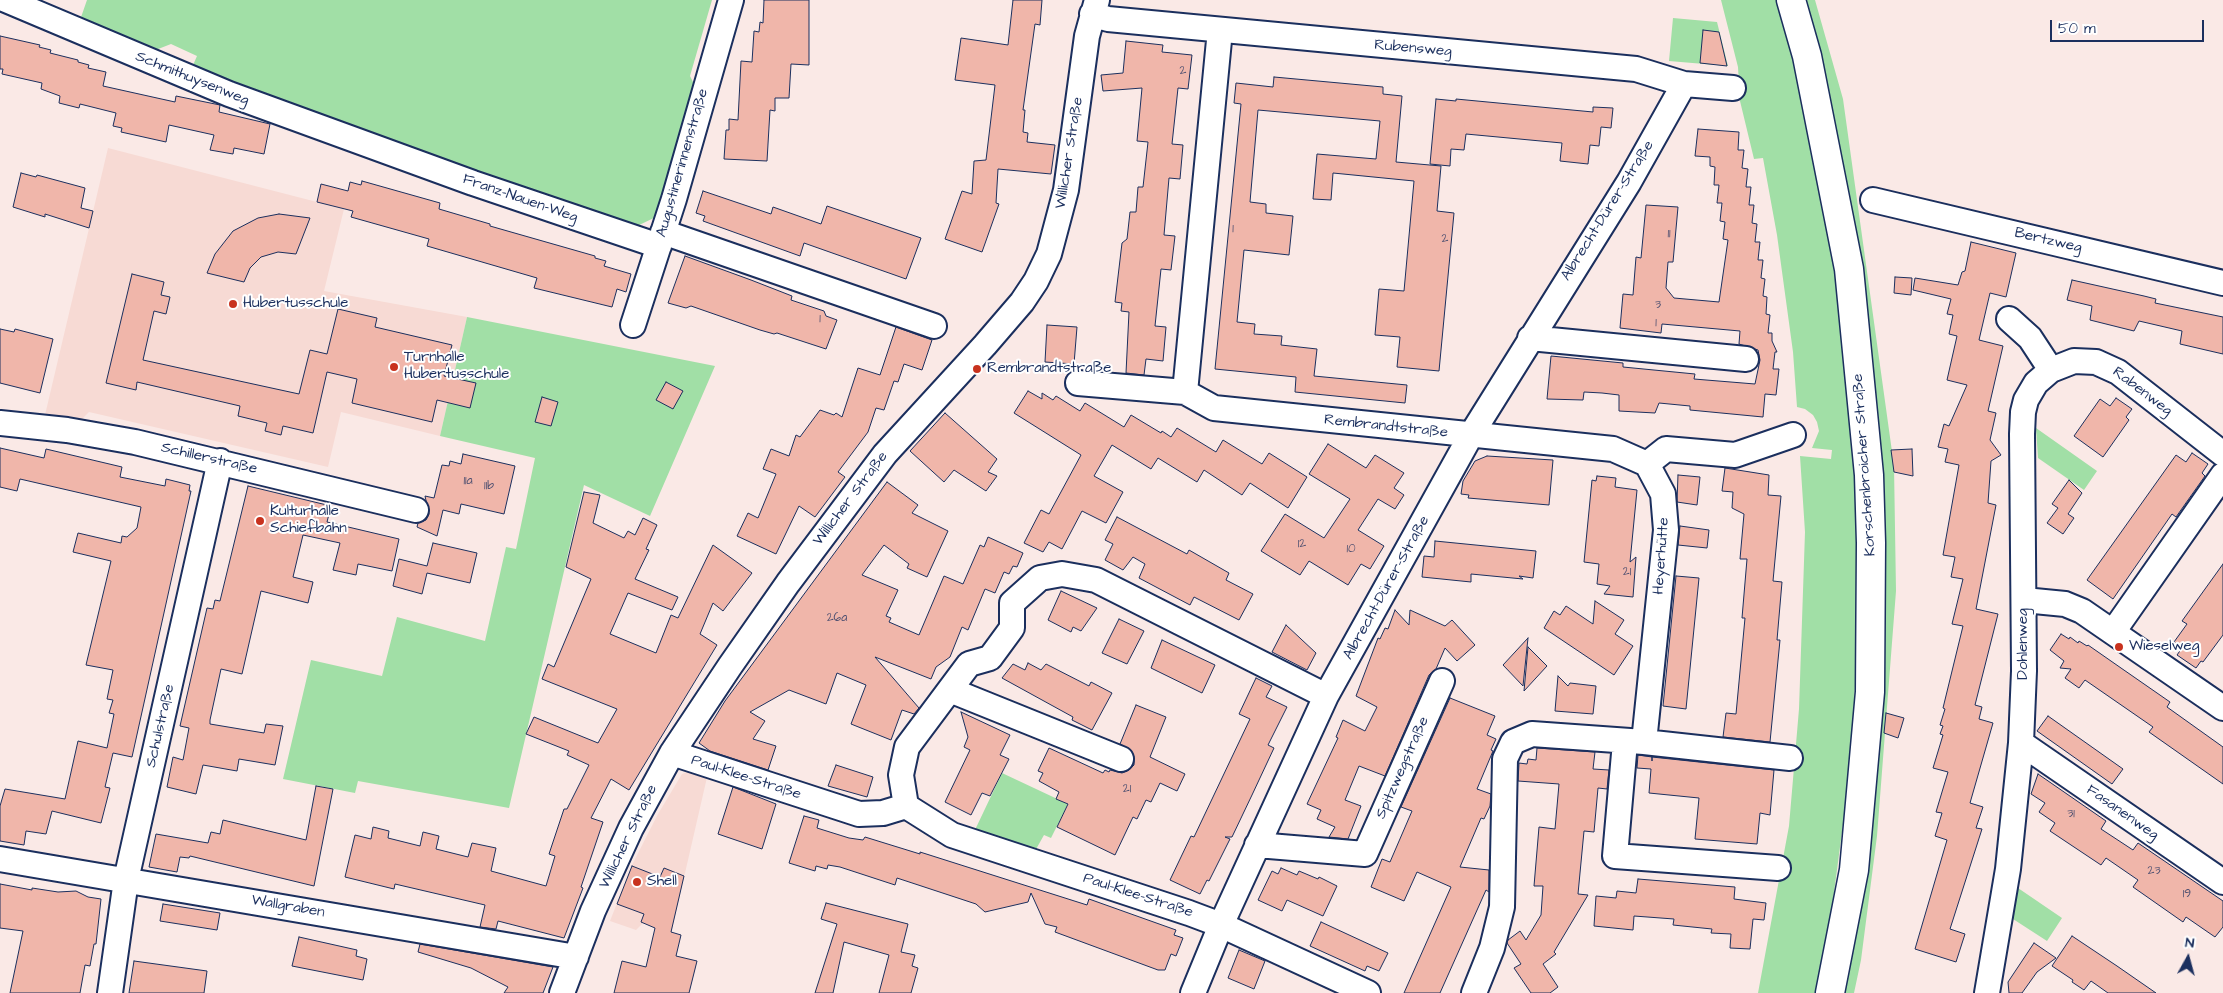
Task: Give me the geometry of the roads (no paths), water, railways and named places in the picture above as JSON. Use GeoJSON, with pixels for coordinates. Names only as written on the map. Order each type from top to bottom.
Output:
{"type":"FeatureCollection","features":[{"type":"Feature","properties":{"kind":"main road","name":"Korschenbroicher Straße"},"geometry":{"type":"LineString","coordinates":[[1791,0],[1807,56],[1849,269],[1868,475],[1871,534],[1870,692],[1855,860],[1830,993]]}},
{"type":"Feature","properties":{"kind":"street","name":"Schmithuysenweg"},"geometry":{"type":"LineString","coordinates":[[6,0],[229,94],[381,150]]}},
{"type":"Feature","properties":{"kind":"street","name":"Augustinerinnenstraße"},"geometry":{"type":"LineString","coordinates":[[633,325],[661,239],[731,0]]}},
{"type":"Feature","properties":{"kind":"street","name":"Rubensweg"},"geometry":{"type":"LineString","coordinates":[[1095,7],[1108,19],[1636,70],[1684,84],[1733,88]]}},
{"type":"Feature","properties":{"kind":"street","name":"Willicher Straße"},"geometry":{"type":"LineString","coordinates":[[562,993],[593,911],[620,851],[672,753],[788,583],[879,462],[991,338],[1022,302],[1036,281],[1049,254],[1066,190],[1087,36],[1095,7]]}},
{"type":"Feature","properties":{"kind":"street"},"geometry":{"type":"LineString","coordinates":[[1185,392],[1220,30]]}},
{"type":"Feature","properties":{"kind":"street","name":"Albrecht-Dürer-Straße"},"geometry":{"type":"LineString","coordinates":[[1194,993],[1221,925],[1326,696],[1471,436],[1530,338],[1629,182],[1684,84]]}},
{"type":"Feature","properties":{"kind":"street","name":"Franz-Nauen-Weg"},"geometry":{"type":"LineString","coordinates":[[381,150],[934,326]]}},
{"type":"Feature","properties":{"kind":"street","name":"Bertzweg"},"geometry":{"type":"LineString","coordinates":[[1873,200],[2223,283]]}},
{"type":"Feature","properties":{"kind":"street"},"geometry":{"type":"LineString","coordinates":[[2009,319],[2030,338],[2051,370]]}},
{"type":"Feature","properties":{"kind":"street"},"geometry":{"type":"LineString","coordinates":[[1530,338],[1746,359]]}},
{"type":"Feature","properties":{"kind":"street","name":"Rabenweg"},"geometry":{"type":"LineString","coordinates":[[2051,370],[2062,364],[2080,360],[2107,366],[2118,372],[2223,454]]}},
{"type":"Feature","properties":{"kind":"street","name":"Dohlenweg"},"geometry":{"type":"LineString","coordinates":[[1987,993],[2008,869],[2021,743],[2024,600],[2023,412],[2032,388],[2051,370]]}},
{"type":"Feature","properties":{"kind":"street","name":"Rembrandtstraße"},"geometry":{"type":"LineString","coordinates":[[1078,383],[1185,392],[1214,408],[1471,436]]}},
{"type":"Feature","properties":{"kind":"street","name":"Schillerstraße"},"geometry":{"type":"LineString","coordinates":[[0,423],[67,430],[220,461],[416,510]]}},
{"type":"Feature","properties":{"kind":"street"},"geometry":{"type":"LineString","coordinates":[[1471,436],[1613,449],[1648,464],[1666,449],[1734,455],[1793,435]]}},
{"type":"Feature","properties":{"kind":"street","name":"Schulstraße"},"geometry":{"type":"LineString","coordinates":[[110,993],[126,880],[220,461]]}},
{"type":"Feature","properties":{"kind":"street","name":"Heyerhütte"},"geometry":{"type":"LineString","coordinates":[[1648,464],[1664,494],[1666,530],[1615,856],[1778,868]]}},
{"type":"Feature","properties":{"kind":"street"},"geometry":{"type":"LineString","coordinates":[[2113,632],[2223,475]]}},
{"type":"Feature","properties":{"kind":"street"},"geometry":{"type":"LineString","coordinates":[[906,806],[901,775],[907,747],[969,664],[990,658],[1012,628],[1012,603],[1040,578],[1062,574],[1096,580],[1326,696]]}},
{"type":"Feature","properties":{"kind":"street"},"geometry":{"type":"LineString","coordinates":[[2024,600],[2056,602],[2074,607],[2219,698]]}},
{"type":"Feature","properties":{"kind":"street","name":"Spitzwegstraße"},"geometry":{"type":"LineString","coordinates":[[1257,845],[1365,854],[1442,681]]}},
{"type":"Feature","properties":{"kind":"street"},"geometry":{"type":"LineString","coordinates":[[950,690],[1120,760]]}},
{"type":"Feature","properties":{"kind":"street"},"geometry":{"type":"LineString","coordinates":[[1474,993],[1492,948],[1502,906],[1505,759],[1513,742],[1532,734],[1790,758]]}},
{"type":"Feature","properties":{"kind":"street","name":"Fasanenweg"},"geometry":{"type":"LineString","coordinates":[[2021,743],[2223,882]]}},
{"type":"Feature","properties":{"kind":"street","name":"Paul-Klee-Straße"},"geometry":{"type":"LineString","coordinates":[[672,753],[859,814],[883,813],[906,806],[952,834],[1221,925],[1368,993]]}},
{"type":"Feature","properties":{"kind":"street","name":"Wallgraben"},"geometry":{"type":"LineString","coordinates":[[0,859],[576,957]]}},
{"type":"Feature","properties":{"kind":"place","name":"Hubertusschule"},"geometry":{"type":"Point","coordinates":[233,304]}},
{"type":"Feature","properties":{"kind":"place","name":"Turnhalle Hubertusschule"},"geometry":{"type":"Point","coordinates":[394,367]}},
{"type":"Feature","properties":{"kind":"place","name":"Rembrandtstraße"},"geometry":{"type":"Point","coordinates":[977,369]}},
{"type":"Feature","properties":{"kind":"place","name":"Kulturhalle Schiefbahn"},"geometry":{"type":"Point","coordinates":[260,521]}},
{"type":"Feature","properties":{"kind":"place","name":"Wieselweg"},"geometry":{"type":"Point","coordinates":[2119,647]}},
{"type":"Feature","properties":{"kind":"place","name":"Shell"},"geometry":{"type":"Point","coordinates":[637,882]}}]}
